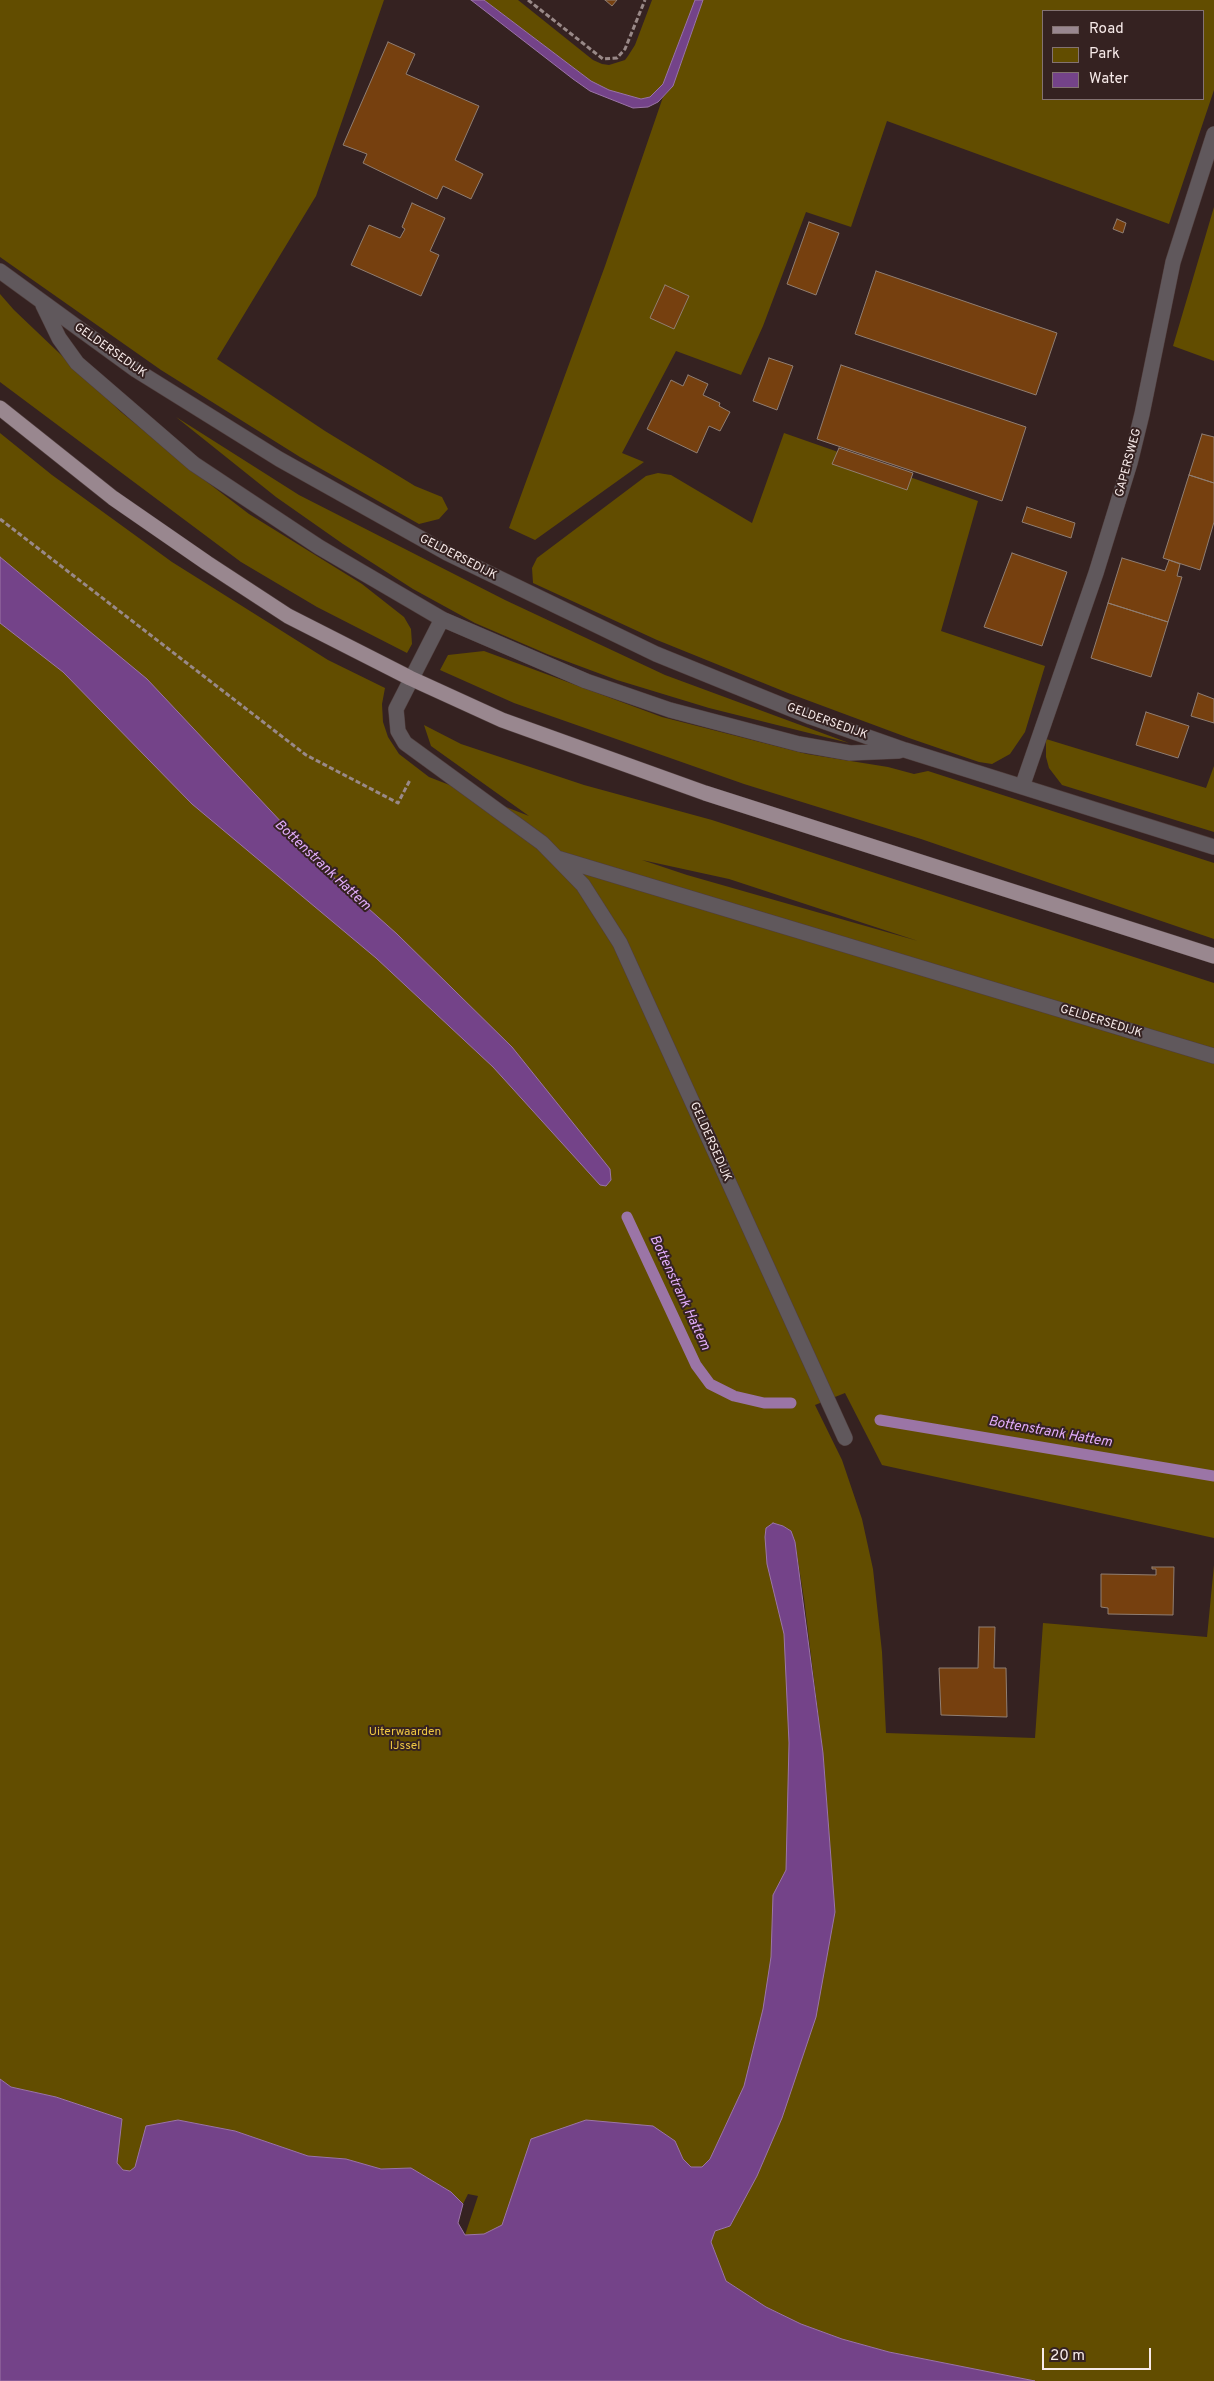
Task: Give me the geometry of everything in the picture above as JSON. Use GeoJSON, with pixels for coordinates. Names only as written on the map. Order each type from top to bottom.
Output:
{"type":"FeatureCollection","features":[{"type":"Feature","properties":{"kind":"main road"},"geometry":{"type":"LineString","coordinates":[[0,408],[113,498],[288,616],[410,678],[502,720],[705,793],[1214,956]]}},
{"type":"Feature","properties":{"kind":"street","name":"GAPERSWEG"},"geometry":{"type":"LineString","coordinates":[[1022,787],[1096,573],[1130,463],[1173,262],[1214,134]]}},
{"type":"Feature","properties":{"kind":"street","name":"GELDERSEDIJK"},"geometry":{"type":"LineString","coordinates":[[0,271],[42,304],[136,370],[206,415],[348,499],[447,553],[656,654],[811,717],[905,750],[1214,848]]}},
{"type":"Feature","properties":{"kind":"street","name":"GELDERSEDIJK"},"geometry":{"type":"LineString","coordinates":[[42,304],[59,338],[76,363],[194,464],[319,547],[442,619],[586,681],[670,710],[799,744],[850,753],[905,750]]}},
{"type":"Feature","properties":{"kind":"street","name":"GELDERSEDIJK"},"geometry":{"type":"LineString","coordinates":[[442,619],[410,678],[396,710],[398,731],[405,743],[542,842],[583,885],[620,943],[845,1438]]}},
{"type":"Feature","properties":{"kind":"street","name":"GELDERSEDIJK"},"geometry":{"type":"LineString","coordinates":[[557,858],[1214,1056]]}},
{"type":"Feature","properties":{"kind":"path"},"geometry":{"type":"LineString","coordinates":[[528,0],[603,59],[618,58],[625,49],[645,0]]}},
{"type":"Feature","properties":{"kind":"path"},"geometry":{"type":"LineString","coordinates":[[0,519],[306,755],[398,804],[422,756]]}},
{"type":"Feature","properties":{"kind":"green space"},"geometry":{"type":"Polygon","coordinates":[[[0,0],[384,0],[316,196],[217,359],[325,431],[415,486],[442,497],[448,509],[439,519],[419,524],[300,457],[161,370],[0,257],[0,0]]]}},
{"type":"Feature","properties":{"kind":"green space"},"geometry":{"type":"Polygon","coordinates":[[[484,0],[518,0],[593,60],[609,65],[625,60],[628,56],[635,45],[652,0],[695,0],[663,84],[650,97],[641,99],[609,90],[591,81],[484,0]]]}},
{"type":"Feature","properties":{"kind":"green space"},"geometry":{"type":"Polygon","coordinates":[[[703,0],[1214,0],[1214,90],[1169,224],[887,121],[851,227],[806,212],[763,326],[741,375],[676,351],[622,453],[644,462],[535,540],[509,528],[605,266],[663,97],[673,86],[703,0]]]}},
{"type":"Feature","properties":{"kind":"green space"},"geometry":{"type":"Polygon","coordinates":[[[1214,207],[1214,361],[1173,346],[1214,207]]]}},
{"type":"Feature","properties":{"kind":"green space"},"geometry":{"type":"Polygon","coordinates":[[[0,294],[14,310],[121,412],[207,482],[249,514],[362,584],[404,617],[411,629],[412,644],[407,653],[317,607],[241,562],[0,382],[0,294]]]}},
{"type":"Feature","properties":{"kind":"green space"},"geometry":{"type":"Polygon","coordinates":[[[176,417],[299,495],[505,600],[665,675],[849,743],[709,708],[617,680],[547,654],[475,623],[413,589],[343,544],[276,497],[176,417]]]}},
{"type":"Feature","properties":{"kind":"green space","name":"Uiterwaarden IJssel"},"geometry":{"type":"Polygon","coordinates":[[[0,433],[52,475],[172,562],[328,660],[385,688],[382,704],[383,722],[388,737],[399,754],[429,777],[529,816],[431,746],[424,725],[461,744],[584,785],[712,820],[1214,983],[1214,1538],[882,1465],[845,1393],[815,1405],[842,1460],[862,1519],[873,1569],[882,1652],[886,1733],[1035,1738],[1043,1623],[1207,1637],[1214,1565],[1214,2381],[1035,2381],[889,2352],[842,2339],[801,2324],[766,2307],[726,2281],[711,2242],[715,2231],[730,2226],[740,2206],[835,1912],[823,1753],[795,1542],[791,1531],[773,1523],[766,1528],[801,1650],[797,1902],[749,2085],[710,2159],[702,2167],[691,2167],[498,2243],[465,2235],[478,2196],[468,2194],[463,2204],[451,2192],[411,2168],[381,2169],[346,2159],[308,2156],[235,2131],[178,2120],[156,2124],[148,2179],[106,2173],[113,2116],[56,2097],[11,2087],[0,2079],[0,433]],[[642,860],[687,875],[918,941],[729,879],[642,860]]]}},
{"type":"Feature","properties":{"kind":"green space"},"geometry":{"type":"Polygon","coordinates":[[[784,433],[978,501],[941,631],[1045,666],[1025,732],[1010,754],[992,764],[979,762],[909,738],[788,693],[657,640],[533,583],[532,568],[537,558],[646,476],[658,473],[671,475],[752,523],[784,433]]]}},
{"type":"Feature","properties":{"kind":"green space"},"geometry":{"type":"Polygon","coordinates":[[[484,651],[662,717],[807,754],[888,767],[914,774],[928,771],[1214,863],[1214,939],[921,839],[744,784],[514,703],[440,670],[448,655],[484,651]]]}},
{"type":"Feature","properties":{"kind":"green space"},"geometry":{"type":"Polygon","coordinates":[[[1046,739],[1206,788],[1214,766],[1214,832],[1062,785],[1049,768],[1046,757],[1046,739]]]}},
{"type":"Feature","properties":{"kind":"water"},"geometry":{"type":"Polygon","coordinates":[[[471,0],[484,0],[591,81],[609,90],[641,99],[650,97],[663,84],[695,0],[703,0],[673,86],[658,102],[648,107],[633,108],[590,91],[471,0]]]}},
{"type":"Feature","properties":{"kind":"water"},"geometry":{"type":"Polygon","coordinates":[[[0,557],[147,679],[331,875],[397,934],[512,1047],[610,1169],[611,1180],[606,1186],[600,1185],[493,1067],[376,958],[192,804],[63,672],[0,623],[0,557]]]}},
{"type":"Feature","properties":{"kind":"water"},"geometry":{"type":"Polygon","coordinates":[[[773,1523],[791,1531],[795,1542],[823,1753],[835,1912],[816,2017],[782,2118],[757,2176],[730,2226],[715,2231],[711,2242],[726,2281],[766,2307],[801,2324],[842,2339],[889,2352],[1035,2381],[0,2381],[0,2079],[11,2087],[56,2097],[122,2119],[117,2163],[123,2170],[130,2171],[135,2167],[146,2126],[178,2120],[235,2131],[308,2156],[346,2159],[381,2169],[411,2168],[451,2192],[463,2204],[458,2223],[465,2235],[484,2234],[502,2225],[531,2139],[586,2120],[653,2126],[675,2141],[683,2159],[691,2167],[702,2167],[710,2159],[744,2086],[763,2009],[771,1957],[773,1895],[786,1870],[789,1743],[784,1634],[767,1564],[765,1537],[766,1528],[773,1523]]]}},
{"type":"Feature","properties":{"kind":"building"},"geometry":{"type":"Polygon","coordinates":[[[605,0],[617,0],[612,6],[605,0]]]}},
{"type":"Feature","properties":{"kind":"building"},"geometry":{"type":"Polygon","coordinates":[[[388,42],[415,54],[406,74],[479,106],[455,160],[483,174],[471,199],[443,186],[437,199],[363,163],[367,154],[343,145],[388,42]]]}},
{"type":"Feature","properties":{"kind":"building"},"geometry":{"type":"Polygon","coordinates":[[[412,203],[445,218],[430,251],[439,255],[421,296],[351,265],[369,225],[400,238],[405,229],[402,227],[412,203]]]}},
{"type":"Feature","properties":{"kind":"building"},"geometry":{"type":"Polygon","coordinates":[[[1117,219],[1126,223],[1123,233],[1113,229],[1117,219]]]}},
{"type":"Feature","properties":{"kind":"building"},"geometry":{"type":"Polygon","coordinates":[[[809,222],[839,233],[816,295],[787,284],[809,222]]]}},
{"type":"Feature","properties":{"kind":"building"},"geometry":{"type":"Polygon","coordinates":[[[876,271],[1057,333],[1036,395],[855,334],[876,271]]]}},
{"type":"Feature","properties":{"kind":"building"},"geometry":{"type":"Polygon","coordinates":[[[665,285],[689,296],[674,329],[650,318],[665,285]]]}},
{"type":"Feature","properties":{"kind":"building"},"geometry":{"type":"Polygon","coordinates":[[[769,358],[793,366],[777,410],[753,401],[769,358]]]}},
{"type":"Feature","properties":{"kind":"building"},"geometry":{"type":"Polygon","coordinates":[[[841,365],[1026,427],[1002,501],[817,439],[841,365]]]}},
{"type":"Feature","properties":{"kind":"building"},"geometry":{"type":"Polygon","coordinates":[[[688,375],[708,384],[703,395],[720,403],[719,406],[730,412],[720,431],[709,426],[697,453],[647,429],[671,380],[683,386],[688,375]]]}},
{"type":"Feature","properties":{"kind":"building"},"geometry":{"type":"Polygon","coordinates":[[[1202,434],[1214,437],[1214,483],[1189,475],[1202,434]]]}},
{"type":"Feature","properties":{"kind":"building"},"geometry":{"type":"Polygon","coordinates":[[[839,448],[913,473],[907,490],[832,464],[839,448]]]}},
{"type":"Feature","properties":{"kind":"building"},"geometry":{"type":"Polygon","coordinates":[[[1189,475],[1214,483],[1214,522],[1200,570],[1163,558],[1189,475]]]}},
{"type":"Feature","properties":{"kind":"building"},"geometry":{"type":"Polygon","coordinates":[[[1027,507],[1075,523],[1071,538],[1022,522],[1027,507]]]}},
{"type":"Feature","properties":{"kind":"building"},"geometry":{"type":"Polygon","coordinates":[[[1012,553],[1067,572],[1042,646],[984,627],[1012,553]]]}},
{"type":"Feature","properties":{"kind":"building"},"geometry":{"type":"Polygon","coordinates":[[[1122,558],[1165,571],[1169,560],[1180,564],[1177,576],[1182,577],[1168,622],[1108,603],[1122,558]]]}},
{"type":"Feature","properties":{"kind":"building"},"geometry":{"type":"Polygon","coordinates":[[[1108,603],[1168,622],[1151,677],[1091,658],[1108,603]]]}},
{"type":"Feature","properties":{"kind":"building"},"geometry":{"type":"Polygon","coordinates":[[[1198,693],[1214,699],[1214,723],[1191,716],[1198,693]]]}},
{"type":"Feature","properties":{"kind":"building"},"geometry":{"type":"Polygon","coordinates":[[[1146,712],[1189,726],[1178,758],[1136,745],[1146,712]]]}},
{"type":"Feature","properties":{"kind":"building"},"geometry":{"type":"Polygon","coordinates":[[[1152,1567],[1174,1567],[1173,1615],[1108,1614],[1108,1608],[1101,1607],[1101,1574],[1156,1575],[1156,1569],[1152,1569],[1152,1567]]]}},
{"type":"Feature","properties":{"kind":"building"},"geometry":{"type":"Polygon","coordinates":[[[979,1627],[995,1627],[994,1668],[1006,1668],[1007,1717],[941,1715],[939,1668],[978,1668],[979,1627]]]}},
{"type":"Feature","properties":{"kind":"waterway","name":"Bottenstrank Hattem"},"geometry":{"type":"LineString","coordinates":[[627,1217],[696,1365],[710,1384],[734,1396],[764,1403],[791,1403]]}},
{"type":"Feature","properties":{"kind":"waterway","name":"Bottenstrank Hattem"},"geometry":{"type":"LineString","coordinates":[[880,1420],[1214,1476]]}}]}
